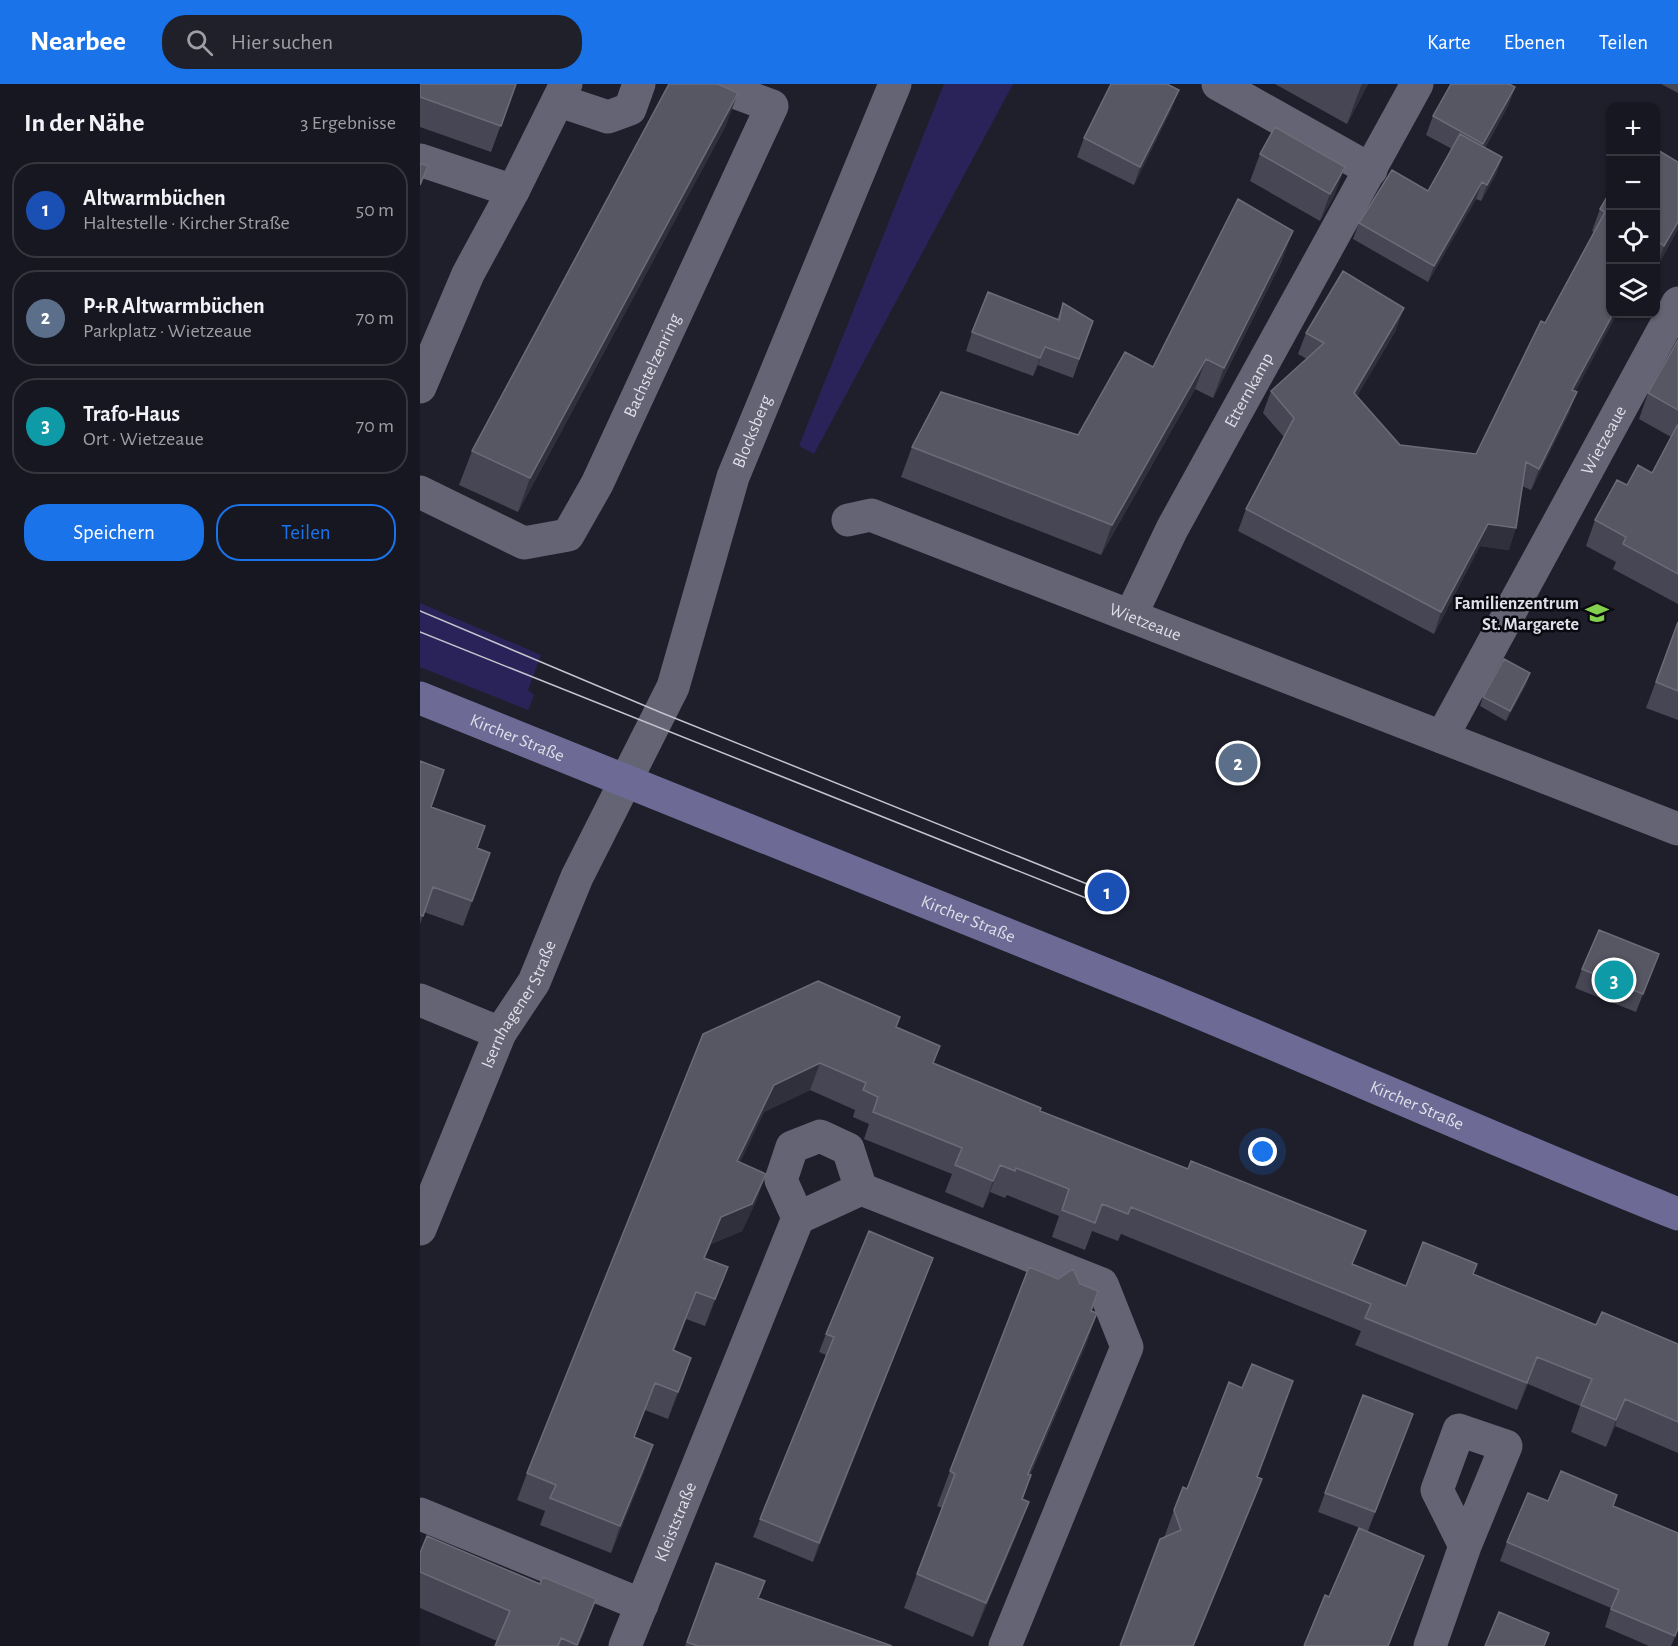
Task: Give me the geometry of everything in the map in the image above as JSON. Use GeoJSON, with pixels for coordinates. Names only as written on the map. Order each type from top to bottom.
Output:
{"type":"FeatureCollection","features":[{"type":"Feature","properties":{"kind":"main road","name":"Kircher Straße"},"geometry":{"type":"LineString","coordinates":[[420,698],[626,783],[1157,995],[1379,1087],[1513,1148],[1678,1214]]}},
{"type":"Feature","properties":{"kind":"street"},"geometry":{"type":"LineString","coordinates":[[420,387],[468,274],[563,92],[608,117],[630,109],[639,84]]}},
{"type":"Feature","properties":{"kind":"street","name":"Bachstelzenring"},"geometry":{"type":"LineString","coordinates":[[420,492],[524,543],[568,535],[597,484],[771,106],[713,84]]}},
{"type":"Feature","properties":{"kind":"street","name":"Blocksberg"},"geometry":{"type":"LineString","coordinates":[[626,783],[673,687],[733,477],[895,84]]}},
{"type":"Feature","properties":{"kind":"street"},"geometry":{"type":"LineString","coordinates":[[1218,84],[1371,170]]}},
{"type":"Feature","properties":{"kind":"street","name":"Etternkamp"},"geometry":{"type":"LineString","coordinates":[[1131,615],[1172,529],[1417,84]]}},
{"type":"Feature","properties":{"kind":"street"},"geometry":{"type":"LineString","coordinates":[[420,159],[513,191]]}},
{"type":"Feature","properties":{"kind":"street","name":"Wietzeaue"},"geometry":{"type":"LineString","coordinates":[[1442,736],[1678,303]]}},
{"type":"Feature","properties":{"kind":"street","name":"Wietzeaue"},"geometry":{"type":"LineString","coordinates":[[848,520],[871,515],[1678,829]]}},
{"type":"Feature","properties":{"kind":"street","name":"Isernhagener Straße"},"geometry":{"type":"LineString","coordinates":[[420,1229],[500,1033],[534,982],[577,877],[626,783]]}},
{"type":"Feature","properties":{"kind":"street"},"geometry":{"type":"LineString","coordinates":[[420,1000],[500,1033]]}},
{"type":"Feature","properties":{"kind":"street"},"geometry":{"type":"LineString","coordinates":[[861,1189],[848,1149],[820,1136],[792,1148],[781,1180],[798,1218],[861,1189],[1102,1284],[1127,1347],[1005,1646]]}},
{"type":"Feature","properties":{"kind":"street","name":"Kleiststraße"},"geometry":{"type":"LineString","coordinates":[[420,1514],[634,1632],[798,1218]]}},
{"type":"Feature","properties":{"kind":"street"},"geometry":{"type":"LineString","coordinates":[[1430,1646],[1465,1546]]}},
{"type":"Feature","properties":{"kind":"shaded area"},"geometry":{"type":"Polygon","coordinates":[[[944,84],[1013,84],[814,454],[799,446],[944,84]]]}},
{"type":"Feature","properties":{"kind":"shaded area"},"geometry":{"type":"Polygon","coordinates":[[[420,603],[541,655],[528,690],[534,695],[528,710],[420,667],[420,603]]]}},
{"type":"Feature","properties":{"kind":"building"},"geometry":{"type":"Polygon","coordinates":[[[420,84],[516,84],[501,126],[420,97],[420,84]]]}},
{"type":"Feature","properties":{"kind":"building"},"geometry":{"type":"Polygon","coordinates":[[[669,84],[718,84],[738,93],[530,478],[472,451],[669,84]]]}},
{"type":"Feature","properties":{"kind":"building"},"geometry":{"type":"Polygon","coordinates":[[[1111,84],[1167,84],[1179,90],[1140,167],[1084,138],[1111,84]]]}},
{"type":"Feature","properties":{"kind":"building"},"geometry":{"type":"Polygon","coordinates":[[[1451,84],[1509,84],[1515,87],[1483,144],[1433,116],[1451,84]]]}},
{"type":"Feature","properties":{"kind":"building"},"geometry":{"type":"Polygon","coordinates":[[[1275,127],[1345,167],[1330,194],[1260,154],[1275,127]]]}},
{"type":"Feature","properties":{"kind":"building"},"geometry":{"type":"Polygon","coordinates":[[[1460,134],[1502,157],[1487,185],[1482,182],[1434,266],[1359,223],[1392,170],[1428,191],[1460,134]]]}},
{"type":"Feature","properties":{"kind":"building"},"geometry":{"type":"Polygon","coordinates":[[[1660,151],[1678,162],[1678,222],[1664,246],[1660,243],[1660,151]]]}},
{"type":"Feature","properties":{"kind":"building"},"geometry":{"type":"Polygon","coordinates":[[[420,163],[428,166],[420,185],[420,163]]]}},
{"type":"Feature","properties":{"kind":"building"},"geometry":{"type":"Polygon","coordinates":[[[1238,199],[1293,231],[1224,368],[1206,359],[1112,525],[912,447],[941,392],[1078,435],[1125,352],[1153,367],[1238,199]]]}},
{"type":"Feature","properties":{"kind":"building"},"geometry":{"type":"Polygon","coordinates":[[[1606,199],[1606,318],[1611,318],[1572,390],[1577,392],[1539,469],[1526,462],[1516,528],[1488,524],[1441,612],[1246,509],[1294,418],[1271,391],[1324,343],[1306,333],[1343,271],[1404,308],[1354,393],[1400,445],[1476,454],[1541,321],[1545,323],[1605,212],[1600,209],[1606,199]]]}},
{"type":"Feature","properties":{"kind":"building"},"geometry":{"type":"Polygon","coordinates":[[[988,292],[1059,320],[1063,303],[1093,321],[1079,359],[1045,347],[1040,358],[972,332],[988,292]]]}},
{"type":"Feature","properties":{"kind":"building"},"geometry":{"type":"Polygon","coordinates":[[[1678,340],[1678,410],[1648,393],[1678,340]]]}},
{"type":"Feature","properties":{"kind":"building"},"geometry":{"type":"Polygon","coordinates":[[[1678,424],[1678,574],[1623,544],[1626,537],[1595,520],[1617,480],[1627,485],[1638,465],[1652,473],[1678,424]]]}},
{"type":"Feature","properties":{"kind":"building"},"geometry":{"type":"Polygon","coordinates":[[[1678,622],[1678,691],[1656,682],[1678,622]]]}},
{"type":"Feature","properties":{"kind":"building"},"geometry":{"type":"Polygon","coordinates":[[[1504,659],[1530,673],[1510,711],[1483,697],[1504,659]]]}},
{"type":"Feature","properties":{"kind":"building"},"geometry":{"type":"Polygon","coordinates":[[[420,761],[444,770],[431,807],[485,826],[477,848],[490,853],[472,901],[433,887],[423,916],[420,915],[420,761]]]}},
{"type":"Feature","properties":{"kind":"building"},"geometry":{"type":"Polygon","coordinates":[[[1599,930],[1659,954],[1643,994],[1582,969],[1599,930]]]}},
{"type":"Feature","properties":{"kind":"building"},"geometry":{"type":"Polygon","coordinates":[[[818,981],[900,1017],[896,1027],[940,1046],[933,1063],[1041,1108],[1040,1111],[1188,1169],[1191,1161],[1366,1231],[1352,1264],[1406,1286],[1423,1242],[1477,1264],[1473,1274],[1596,1325],[1602,1312],[1678,1344],[1678,1422],[1625,1399],[1616,1420],[1581,1405],[1592,1379],[1537,1357],[1527,1383],[1365,1318],[1371,1304],[1131,1207],[1128,1214],[1102,1204],[1095,1223],[1062,1210],[1069,1189],[1016,1168],[1015,1171],[1000,1165],[993,1181],[955,1165],[962,1148],[873,1112],[878,1097],[863,1090],[866,1083],[820,1063],[774,1085],[737,1161],[766,1174],[752,1204],[721,1217],[704,1258],[728,1267],[715,1299],[696,1292],[673,1350],[691,1358],[678,1392],[655,1383],[634,1437],[653,1445],[620,1526],[550,1498],[556,1485],[527,1473],[703,1034],[818,981]]]}},
{"type":"Feature","properties":{"kind":"building"},"geometry":{"type":"Polygon","coordinates":[[[869,1231],[933,1258],[819,1543],[760,1519],[834,1337],[826,1334],[869,1231]]]}},
{"type":"Feature","properties":{"kind":"building"},"geometry":{"type":"Polygon","coordinates":[[[1029,1267],[1058,1279],[1073,1269],[1080,1284],[1098,1291],[1091,1311],[1097,1313],[1028,1474],[1031,1475],[1022,1499],[1029,1502],[986,1603],[917,1574],[955,1474],[950,1471],[1029,1267]]]}},
{"type":"Feature","properties":{"kind":"building"},"geometry":{"type":"Polygon","coordinates":[[[1252,1364],[1293,1381],[1257,1477],[1262,1479],[1193,1646],[1120,1646],[1160,1539],[1181,1530],[1174,1510],[1183,1487],[1187,1489],[1229,1382],[1242,1388],[1252,1364]]]}},
{"type":"Feature","properties":{"kind":"building"},"geometry":{"type":"Polygon","coordinates":[[[1363,1395],[1413,1414],[1375,1512],[1325,1493],[1363,1395]]]}},
{"type":"Feature","properties":{"kind":"building"},"geometry":{"type":"Polygon","coordinates":[[[1561,1471],[1617,1495],[1613,1506],[1678,1533],[1678,1628],[1675,1636],[1611,1609],[1619,1590],[1507,1542],[1528,1493],[1548,1501],[1561,1471]]]}},
{"type":"Feature","properties":{"kind":"building"},"geometry":{"type":"Polygon","coordinates":[[[1359,1528],[1424,1556],[1388,1646],[1304,1646],[1325,1595],[1329,1597],[1359,1528]]]}},
{"type":"Feature","properties":{"kind":"building"},"geometry":{"type":"Polygon","coordinates":[[[427,1536],[540,1584],[543,1577],[596,1599],[577,1645],[561,1638],[558,1646],[495,1646],[510,1611],[420,1572],[420,1553],[427,1536]]]}},
{"type":"Feature","properties":{"kind":"building"},"geometry":{"type":"Polygon","coordinates":[[[716,1563],[765,1581],[758,1598],[892,1646],[698,1646],[687,1642],[716,1563]]]}},
{"type":"Feature","properties":{"kind":"building"},"geometry":{"type":"Polygon","coordinates":[[[1499,1612],[1549,1633],[1544,1646],[1485,1646],[1499,1612]]]}},
{"type":"Feature","properties":{"kind":"tram line"},"geometry":{"type":"LineString","coordinates":[[420,611],[662,713],[1107,892]]}},
{"type":"Feature","properties":{"kind":"tram line"},"geometry":{"type":"LineString","coordinates":[[420,632],[1101,904]]}},
{"type":"Feature","properties":{"kind":"place","name":"Familienzentrum St. Margarete"},"geometry":{"type":"Point","coordinates":[1597,613]}},
{"type":"Feature","properties":{"kind":"place","name":"P+R Altwarmbüchen"},"geometry":{"type":"Point","coordinates":[1238,763]}},
{"type":"Feature","properties":{"kind":"place","name":"Altwarmbüchen"},"geometry":{"type":"Point","coordinates":[1107,892]}},
{"type":"Feature","properties":{"kind":"place","name":"Trafo-Haus"},"geometry":{"type":"Point","coordinates":[1614,980]}}]}
